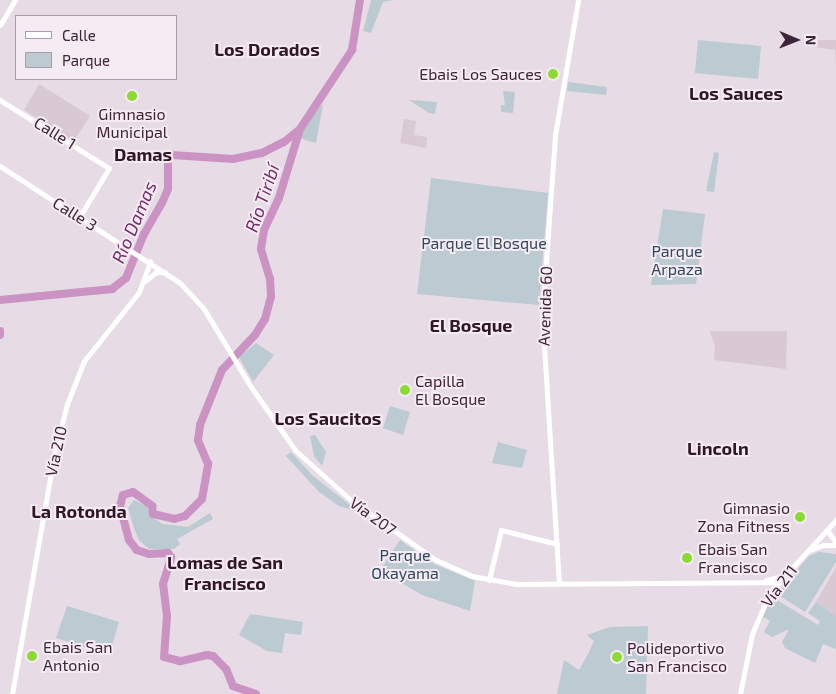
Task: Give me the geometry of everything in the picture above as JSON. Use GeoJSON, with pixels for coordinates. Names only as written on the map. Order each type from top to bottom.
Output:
{"type":"FeatureCollection","features":[{"type":"Feature","properties":{"kind":"main road"},"geometry":{"type":"LineString","coordinates":[[0,26],[15,0]]}},
{"type":"Feature","properties":{"kind":"main road","name":"Avenida 60"},"geometry":{"type":"LineString","coordinates":[[559,584],[542,317],[556,135],[578,0]]}},
{"type":"Feature","properties":{"kind":"main road","name":"Calle 1"},"geometry":{"type":"LineString","coordinates":[[0,100],[109,168],[83,210]]}},
{"type":"Feature","properties":{"kind":"main road","name":"Calle 3"},"geometry":{"type":"LineString","coordinates":[[0,166],[150,261]]}},
{"type":"Feature","properties":{"kind":"main road"},"geometry":{"type":"LineString","coordinates":[[73,212],[83,210]]}},
{"type":"Feature","properties":{"kind":"main road"},"geometry":{"type":"LineString","coordinates":[[80,216],[83,210]]}},
{"type":"Feature","properties":{"kind":"main road","name":"Vía 207"},"geometry":{"type":"LineString","coordinates":[[150,261],[168,273],[204,309],[281,432],[320,475],[373,518],[436,560],[489,580],[516,584],[779,582]]}},
{"type":"Feature","properties":{"kind":"main road","name":"Vía 210"},"geometry":{"type":"LineString","coordinates":[[12,694],[54,456],[67,404],[84,361],[131,304],[144,282],[150,261]]}},
{"type":"Feature","properties":{"kind":"main road"},"geometry":{"type":"LineString","coordinates":[[144,282],[156,272],[168,273]]}},
{"type":"Feature","properties":{"kind":"main road","name":"Vía 211"},"geometry":{"type":"LineString","coordinates":[[740,694],[754,627],[770,592],[836,520]]}},
{"type":"Feature","properties":{"kind":"main road"},"geometry":{"type":"LineString","coordinates":[[489,580],[501,530],[557,544]]}},
{"type":"Feature","properties":{"kind":"main road"},"geometry":{"type":"LineString","coordinates":[[827,530],[836,544]]}},
{"type":"Feature","properties":{"kind":"main road"},"geometry":{"type":"LineString","coordinates":[[804,554],[823,544],[836,544]]}},
{"type":"Feature","properties":{"kind":"main road","name":"Vía 207"},"geometry":{"type":"LineString","coordinates":[[758,582],[785,576]]}},
{"type":"Feature","properties":{"kind":"shaded area"},"geometry":{"type":"Polygon","coordinates":[[[810,40],[836,40],[836,66],[835,50],[809,46],[810,40]]]}},
{"type":"Feature","properties":{"kind":"shaded area"},"geometry":{"type":"Polygon","coordinates":[[[39,84],[90,116],[74,141],[24,110],[39,84]]]}},
{"type":"Feature","properties":{"kind":"shaded area"},"geometry":{"type":"Polygon","coordinates":[[[404,119],[416,121],[414,135],[427,137],[426,148],[400,143],[404,119]]]}},
{"type":"Feature","properties":{"kind":"shaded area"},"geometry":{"type":"Polygon","coordinates":[[[710,331],[787,331],[786,369],[714,360],[715,347],[710,331]]]}},
{"type":"Feature","properties":{"kind":"shaded area"},"geometry":{"type":"Polygon","coordinates":[[[836,567],[836,616],[816,602],[836,567]]]}},
{"type":"Feature","properties":{"kind":"green space"},"geometry":{"type":"Polygon","coordinates":[[[371,0],[393,0],[383,2],[371,33],[363,31],[371,0]]]}},
{"type":"Feature","properties":{"kind":"green space"},"geometry":{"type":"Polygon","coordinates":[[[698,40],[761,46],[758,79],[695,73],[698,40]]]}},
{"type":"Feature","properties":{"kind":"green space"},"geometry":{"type":"Polygon","coordinates":[[[568,82],[607,87],[606,95],[567,91],[568,82]]]}},
{"type":"Feature","properties":{"kind":"green space"},"geometry":{"type":"Polygon","coordinates":[[[503,91],[515,92],[513,113],[501,112],[501,105],[505,105],[503,91]]]}},
{"type":"Feature","properties":{"kind":"green space"},"geometry":{"type":"Polygon","coordinates":[[[409,100],[437,102],[435,114],[429,113],[409,100]]]}},
{"type":"Feature","properties":{"kind":"green space"},"geometry":{"type":"Polygon","coordinates":[[[323,105],[316,143],[299,138],[315,108],[323,105]]]}},
{"type":"Feature","properties":{"kind":"green space"},"geometry":{"type":"Polygon","coordinates":[[[714,152],[719,153],[714,192],[706,191],[714,152]]]}},
{"type":"Feature","properties":{"kind":"green space","name":"Parque El Bosque"},"geometry":{"type":"Polygon","coordinates":[[[431,178],[548,193],[539,305],[417,294],[431,178]]]}},
{"type":"Feature","properties":{"kind":"green space","name":"Parque Arpaza"},"geometry":{"type":"Polygon","coordinates":[[[663,209],[705,214],[696,284],[651,285],[663,209]]]}},
{"type":"Feature","properties":{"kind":"green space"},"geometry":{"type":"Polygon","coordinates":[[[256,343],[274,355],[253,382],[239,357],[256,343]]]}},
{"type":"Feature","properties":{"kind":"green space"},"geometry":{"type":"Polygon","coordinates":[[[390,406],[410,412],[403,435],[383,428],[390,406]]]}},
{"type":"Feature","properties":{"kind":"green space"},"geometry":{"type":"Polygon","coordinates":[[[315,435],[326,452],[322,466],[314,456],[310,436],[315,435]]]}},
{"type":"Feature","properties":{"kind":"green space"},"geometry":{"type":"Polygon","coordinates":[[[498,442],[527,450],[522,468],[492,463],[498,442]]]}},
{"type":"Feature","properties":{"kind":"green space"},"geometry":{"type":"Polygon","coordinates":[[[291,452],[312,475],[359,512],[339,506],[319,492],[286,456],[291,452]]]}},
{"type":"Feature","properties":{"kind":"green space"},"geometry":{"type":"Polygon","coordinates":[[[134,500],[146,506],[153,518],[163,524],[188,527],[210,513],[213,519],[177,539],[180,544],[174,549],[149,549],[139,540],[134,528],[128,508],[134,500]]]}},
{"type":"Feature","properties":{"kind":"green space","name":"Parque Okayama"},"geometry":{"type":"Polygon","coordinates":[[[400,540],[434,564],[475,581],[470,611],[422,595],[380,570],[400,540]]]}},
{"type":"Feature","properties":{"kind":"green space"},"geometry":{"type":"Polygon","coordinates":[[[819,552],[836,554],[836,562],[805,612],[777,594],[809,556],[819,552]]]}},
{"type":"Feature","properties":{"kind":"green space"},"geometry":{"type":"Polygon","coordinates":[[[772,597],[818,625],[820,621],[808,613],[816,602],[836,616],[836,649],[823,644],[815,663],[785,648],[782,642],[789,629],[772,637],[764,632],[770,621],[764,617],[758,626],[772,597]]]}},
{"type":"Feature","properties":{"kind":"green space"},"geometry":{"type":"Polygon","coordinates":[[[67,606],[119,622],[109,655],[56,638],[67,606]]]}},
{"type":"Feature","properties":{"kind":"green space"},"geometry":{"type":"Polygon","coordinates":[[[250,614],[303,622],[301,635],[285,633],[282,653],[267,651],[239,635],[250,614]]]}},
{"type":"Feature","properties":{"kind":"green space","name":"Polideportivo San Francisco"},"geometry":{"type":"Polygon","coordinates":[[[648,626],[646,694],[557,694],[564,660],[579,670],[588,654],[594,641],[587,635],[610,627],[648,626]]]}},
{"type":"Feature","properties":{"kind":"waterway","name":"Río Tiribí"},"geometry":{"type":"LineString","coordinates":[[256,694],[233,686],[226,669],[213,656],[207,655],[180,661],[164,657],[167,616],[163,584],[171,557],[168,553],[149,554],[137,550],[129,540],[120,506],[123,495],[133,492],[152,506],[153,514],[174,519],[185,516],[202,499],[208,464],[198,440],[200,425],[222,370],[255,335],[265,319],[271,297],[270,279],[261,249],[264,230],[279,198],[300,129],[352,50],[360,0]]}},
{"type":"Feature","properties":{"kind":"waterway","name":"Río Damas"},"geometry":{"type":"LineString","coordinates":[[0,300],[112,289],[126,278],[144,234],[162,203],[168,189],[168,159],[172,155],[233,159],[262,153],[284,142],[299,130]]}},
{"type":"Feature","properties":{"kind":"place","name":"Ebais Los Sauces"},"geometry":{"type":"Point","coordinates":[553,74]}},
{"type":"Feature","properties":{"kind":"place","name":"Gimnasio Municipal"},"geometry":{"type":"Point","coordinates":[132,96]}},
{"type":"Feature","properties":{"kind":"place","name":"Capilla El Bosque"},"geometry":{"type":"Point","coordinates":[405,390]}},
{"type":"Feature","properties":{"kind":"place","name":"Gimnasio Zona Fitness"},"geometry":{"type":"Point","coordinates":[800,517]}},
{"type":"Feature","properties":{"kind":"place","name":"Ebais San Francisco"},"geometry":{"type":"Point","coordinates":[687,558]}},
{"type":"Feature","properties":{"kind":"place","name":"Ebais San Antonio"},"geometry":{"type":"Point","coordinates":[32,656]}},
{"type":"Feature","properties":{"kind":"place","name":"Polideportivo San Francisco"},"geometry":{"type":"Point","coordinates":[617,657]}},
{"type":"Feature","properties":{"kind":"district","name":"Los Dorados"},"geometry":{"type":"Point","coordinates":[267,49]}},
{"type":"Feature","properties":{"kind":"district","name":"Los Sauces"},"geometry":{"type":"Point","coordinates":[736,93]}},
{"type":"Feature","properties":{"kind":"district","name":"Damas"},"geometry":{"type":"Point","coordinates":[143,154]}},
{"type":"Feature","properties":{"kind":"district","name":"El Bosque"},"geometry":{"type":"Point","coordinates":[471,325]}},
{"type":"Feature","properties":{"kind":"district","name":"Los Saucitos"},"geometry":{"type":"Point","coordinates":[328,418]}},
{"type":"Feature","properties":{"kind":"district","name":"Lincoln"},"geometry":{"type":"Point","coordinates":[718,448]}},
{"type":"Feature","properties":{"kind":"district","name":"La Rotonda"},"geometry":{"type":"Point","coordinates":[79,511]}},
{"type":"Feature","properties":{"kind":"district","name":"Lomas de San Francisco"},"geometry":{"type":"Point","coordinates":[225,573]}}]}
